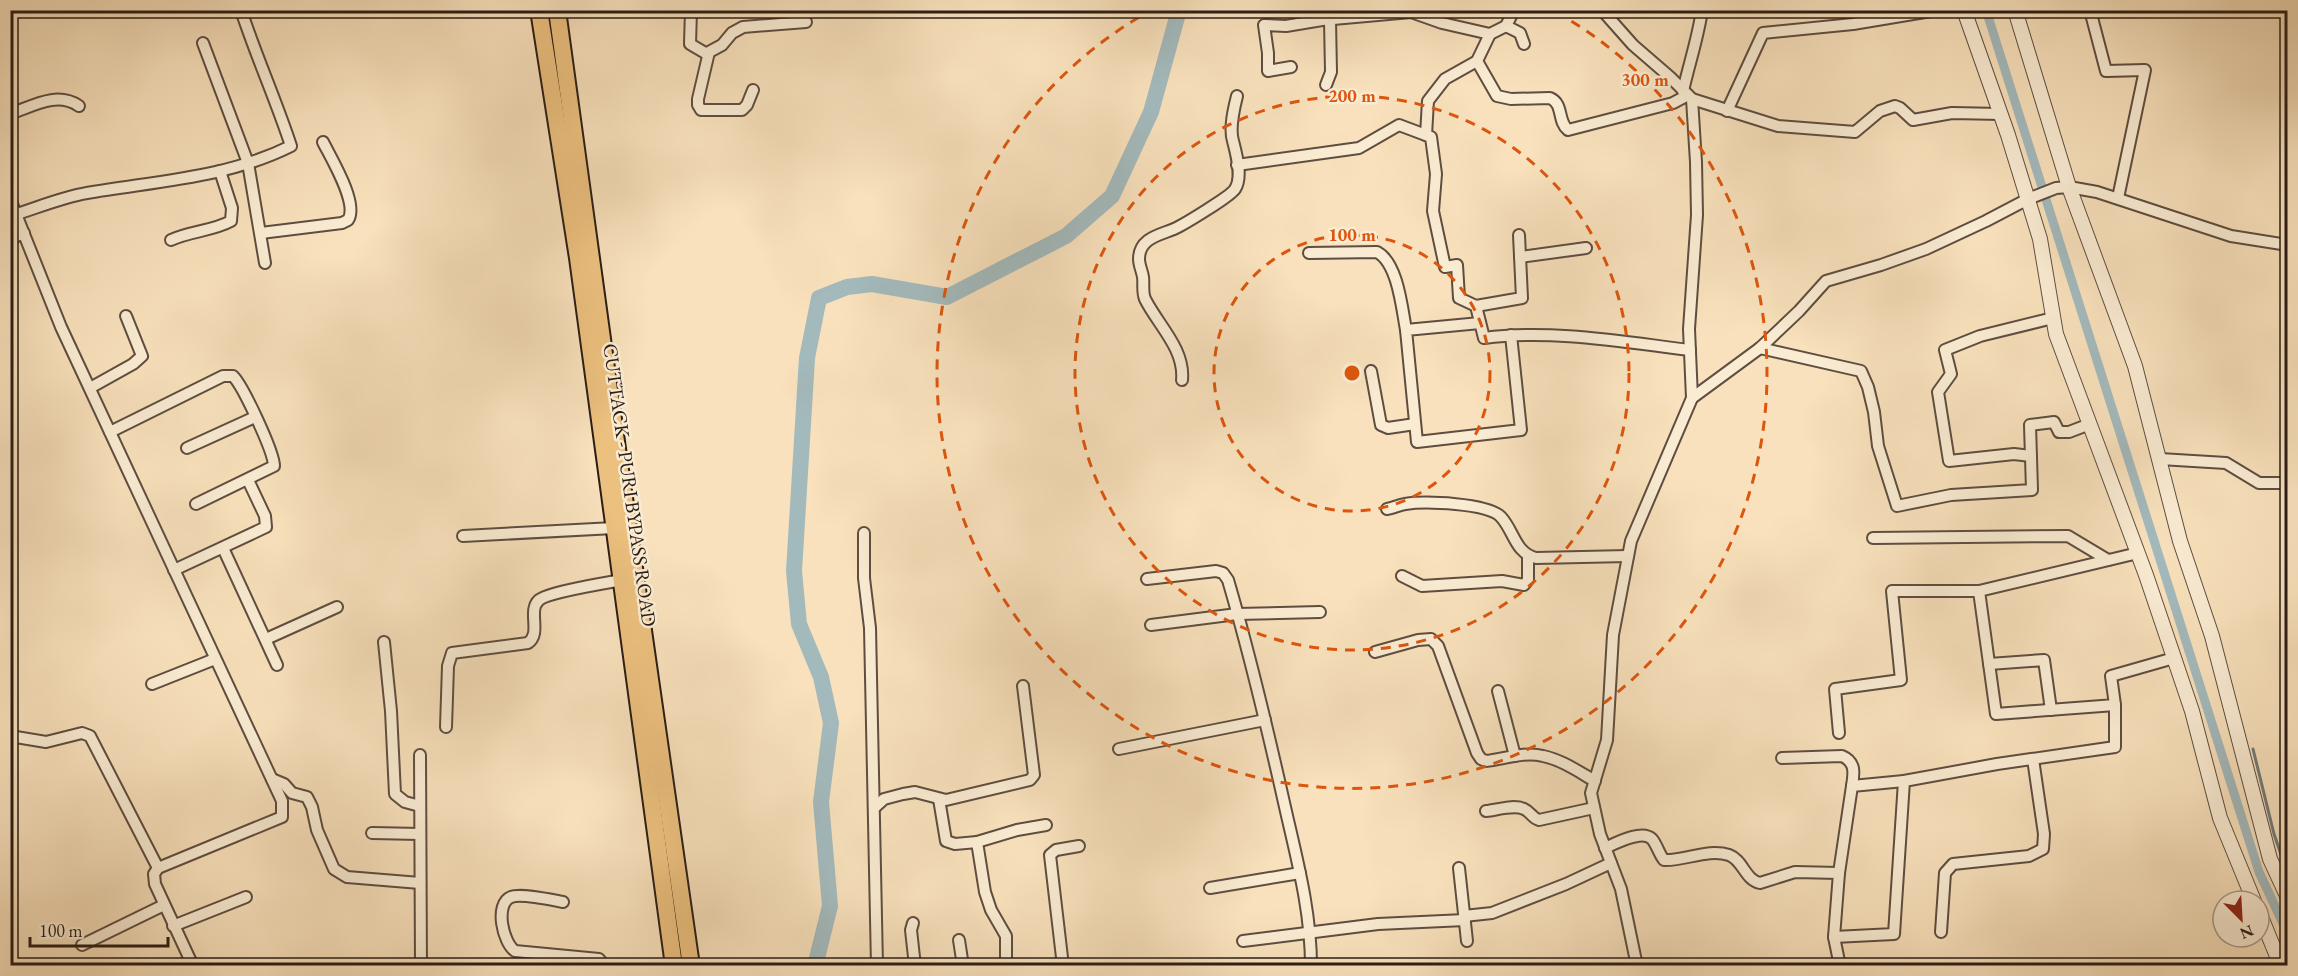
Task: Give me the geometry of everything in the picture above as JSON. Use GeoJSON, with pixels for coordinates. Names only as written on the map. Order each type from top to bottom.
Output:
{"type":"FeatureCollection","features":[{"type":"Feature","properties":{"kind":"highway","name":"CUTTACK - PURI BYPASS ROAD"},"geometry":{"type":"LineString","coordinates":[[539,10],[574,227],[674,966]]}},
{"type":"Feature","properties":{"kind":"highway","name":"CUTTACK - PURI BYPASS ROAD"},"geometry":{"type":"LineString","coordinates":[[556,10],[691,966]]}},
{"type":"Feature","properties":{"kind":"street"},"geometry":{"type":"LineString","coordinates":[[17,214],[84,194],[160,184],[220,171],[249,163],[291,146],[241,10]]}},
{"type":"Feature","properties":{"kind":"street"},"geometry":{"type":"LineString","coordinates":[[691,10],[690,44],[708,54]]}},
{"type":"Feature","properties":{"kind":"street"},"geometry":{"type":"LineString","coordinates":[[1426,135],[1428,101],[1445,78],[1477,60],[1490,34],[1506,26],[1514,10]]}},
{"type":"Feature","properties":{"kind":"street"},"geometry":{"type":"LineString","coordinates":[[1602,10],[1634,45],[1688,95],[1727,111],[1778,126],[1855,132],[1880,111],[1895,106],[1913,120],[1952,113],[2001,114]]}},
{"type":"Feature","properties":{"kind":"street"},"geometry":{"type":"LineString","coordinates":[[1637,966],[1621,890],[1605,848],[1591,793],[1607,740],[1613,635],[1631,541],[1692,398],[1689,329],[1697,215],[1688,95],[1689,63],[1697,41],[1702,10]]}},
{"type":"Feature","properties":{"kind":"street"},"geometry":{"type":"LineString","coordinates":[[1727,111],[1763,33],[1852,24],[1937,10]]}},
{"type":"Feature","properties":{"kind":"street"},"geometry":{"type":"LineString","coordinates":[[1964,10],[2032,197],[2056,334],[2138,553],[2192,711],[2220,818],[2249,889]]}},
{"type":"Feature","properties":{"kind":"street"},"geometry":{"type":"LineString","coordinates":[[2015,10],[2062,187],[2135,366],[2180,541],[2212,636],[2270,859],[2288,898]]}},
{"type":"Feature","properties":{"kind":"street"},"geometry":{"type":"LineString","coordinates":[[2090,10],[2106,70],[2145,70],[2118,198]]}},
{"type":"Feature","properties":{"kind":"street"},"geometry":{"type":"LineString","coordinates":[[1292,67],[1268,71],[1264,25],[1286,26],[1411,12],[1442,23],[1490,34]]}},
{"type":"Feature","properties":{"kind":"street"},"geometry":{"type":"LineString","coordinates":[[1326,85],[1331,72],[1330,20]]}},
{"type":"Feature","properties":{"kind":"street"},"geometry":{"type":"LineString","coordinates":[[753,90],[747,105],[741,110],[700,110],[698,99],[708,54],[725,43],[732,33],[743,27],[806,22]]}},
{"type":"Feature","properties":{"kind":"street"},"geometry":{"type":"LineString","coordinates":[[1506,26],[1520,33],[1524,44]]}},
{"type":"Feature","properties":{"kind":"street"},"geometry":{"type":"LineString","coordinates":[[202,43],[249,163],[265,263]]}},
{"type":"Feature","properties":{"kind":"street"},"geometry":{"type":"LineString","coordinates":[[1477,60],[1497,96],[1511,99],[1554,99],[1559,107],[1563,125],[1568,130],[1673,103],[1688,95]]}},
{"type":"Feature","properties":{"kind":"street"},"geometry":{"type":"LineString","coordinates":[[1182,380],[1182,361],[1144,295],[1144,280],[1139,260],[1147,241],[1174,229],[1235,190],[1239,179],[1236,148],[1232,140],[1237,96]]}},
{"type":"Feature","properties":{"kind":"street"},"geometry":{"type":"LineString","coordinates":[[10,114],[51,100],[64,99],[79,106]]}},
{"type":"Feature","properties":{"kind":"street"},"geometry":{"type":"LineString","coordinates":[[1236,165],[1359,148],[1399,125],[1431,137],[1436,174],[1432,212],[1445,267],[1457,265],[1459,298],[1476,306],[1522,298],[1519,235]]}},
{"type":"Feature","properties":{"kind":"street"},"geometry":{"type":"LineString","coordinates":[[261,232],[342,223],[348,220],[351,209],[346,193],[323,142]]}},
{"type":"Feature","properties":{"kind":"street"},"geometry":{"type":"LineString","coordinates":[[171,240],[185,233],[220,226],[231,221],[232,208],[220,171]]}},
{"type":"Feature","properties":{"kind":"street"},"geometry":{"type":"LineString","coordinates":[[1692,398],[1760,348],[1800,311],[1826,281],[1926,249],[2032,197],[2062,187],[2097,192],[2118,198],[2231,236],[2288,245]]}},
{"type":"Feature","properties":{"kind":"street"},"geometry":{"type":"LineString","coordinates":[[10,199],[61,327],[282,801],[282,818],[158,868],[154,874],[155,884],[193,966]]}},
{"type":"Feature","properties":{"kind":"street"},"geometry":{"type":"LineString","coordinates":[[10,239],[24,233]]}},
{"type":"Feature","properties":{"kind":"street"},"geometry":{"type":"LineString","coordinates":[[1520,257],[1586,248]]}},
{"type":"Feature","properties":{"kind":"street"},"geometry":{"type":"LineString","coordinates":[[1309,253],[1377,252],[1381,254],[1394,274],[1406,330],[1417,442],[1521,430],[1511,335]]}},
{"type":"Feature","properties":{"kind":"street"},"geometry":{"type":"LineString","coordinates":[[1476,306],[1484,338],[1511,335],[1593,339],[1690,350]]}},
{"type":"Feature","properties":{"kind":"street"},"geometry":{"type":"LineString","coordinates":[[90,388],[133,364],[142,356],[126,316]]}},
{"type":"Feature","properties":{"kind":"street"},"geometry":{"type":"LineString","coordinates":[[2031,456],[2014,454],[1949,461],[1938,392],[1951,374],[1945,350],[1980,336],[2053,318]]}},
{"type":"Feature","properties":{"kind":"street"},"geometry":{"type":"LineString","coordinates":[[1406,330],[1480,323]]}},
{"type":"Feature","properties":{"kind":"street"},"geometry":{"type":"LineString","coordinates":[[1760,348],[1861,371],[1868,387],[1874,412],[1878,446],[1897,506],[1951,495],[2032,490],[2030,425],[2054,422],[2060,432],[2068,432],[2090,424]]}},
{"type":"Feature","properties":{"kind":"street"},"geometry":{"type":"LineString","coordinates":[[1371,371],[1382,425],[1388,428],[1415,424]]}},
{"type":"Feature","properties":{"kind":"street"},"geometry":{"type":"LineString","coordinates":[[110,432],[223,376],[230,375],[236,379],[271,452],[274,466],[196,504]]}},
{"type":"Feature","properties":{"kind":"street"},"geometry":{"type":"LineString","coordinates":[[187,448],[255,417]]}},
{"type":"Feature","properties":{"kind":"street"},"geometry":{"type":"LineString","coordinates":[[2160,459],[2226,463],[2259,483],[2288,483]]}},
{"type":"Feature","properties":{"kind":"street"},"geometry":{"type":"LineString","coordinates":[[174,570],[266,527],[265,516],[248,480]]}},
{"type":"Feature","properties":{"kind":"street"},"geometry":{"type":"LineString","coordinates":[[1388,509],[1404,504],[1443,503],[1491,510],[1500,516],[1523,552],[1528,556],[1548,558],[1628,556]]}},
{"type":"Feature","properties":{"kind":"street"},"geometry":{"type":"LineString","coordinates":[[463,536],[614,528]]}},
{"type":"Feature","properties":{"kind":"street"},"geometry":{"type":"LineString","coordinates":[[864,533],[864,578],[870,628],[877,966]]}},
{"type":"Feature","properties":{"kind":"street"},"geometry":{"type":"LineString","coordinates":[[1873,538],[2068,536],[2108,560]]}},
{"type":"Feature","properties":{"kind":"street"},"geometry":{"type":"LineString","coordinates":[[223,548],[277,665]]}},
{"type":"Feature","properties":{"kind":"street"},"geometry":{"type":"LineString","coordinates":[[1839,733],[1835,689],[1901,680],[1892,591],[1979,591],[2138,553]]}},
{"type":"Feature","properties":{"kind":"street"},"geometry":{"type":"LineString","coordinates":[[1402,576],[1422,586],[1502,582],[1524,585],[1528,580],[1528,556]]}},
{"type":"Feature","properties":{"kind":"street"},"geometry":{"type":"LineString","coordinates":[[1147,579],[1216,571],[1223,573],[1228,580],[1265,720],[1300,873],[1311,933],[1311,966]]}},
{"type":"Feature","properties":{"kind":"street"},"geometry":{"type":"LineString","coordinates":[[446,728],[448,666],[452,653],[528,643],[534,634],[534,618],[539,600],[622,580]]}},
{"type":"Feature","properties":{"kind":"street"},"geometry":{"type":"LineString","coordinates":[[1979,591],[1996,714],[2115,705]]}},
{"type":"Feature","properties":{"kind":"street"},"geometry":{"type":"LineString","coordinates":[[266,639],[337,607]]}},
{"type":"Feature","properties":{"kind":"street"},"geometry":{"type":"LineString","coordinates":[[1151,625],[1237,614],[1320,612]]}},
{"type":"Feature","properties":{"kind":"street"},"geometry":{"type":"LineString","coordinates":[[1375,652],[1418,640],[1431,639],[1438,646],[1481,759],[1542,755],[1566,764],[1595,781]]}},
{"type":"Feature","properties":{"kind":"street"},"geometry":{"type":"LineString","coordinates":[[384,642],[391,711],[395,794],[405,802],[420,806]]}},
{"type":"Feature","properties":{"kind":"street"},"geometry":{"type":"LineString","coordinates":[[1852,786],[1904,781],[2115,747],[2115,705],[2111,676],[2174,658]]}},
{"type":"Feature","properties":{"kind":"street"},"geometry":{"type":"LineString","coordinates":[[152,684],[215,659]]}},
{"type":"Feature","properties":{"kind":"street"},"geometry":{"type":"LineString","coordinates":[[1989,664],[2044,660],[2051,710]]}},
{"type":"Feature","properties":{"kind":"street"},"geometry":{"type":"LineString","coordinates":[[874,808],[884,799],[903,794],[915,792],[946,800],[1030,780],[1034,775],[1023,686]]}},
{"type":"Feature","properties":{"kind":"street"},"geometry":{"type":"LineString","coordinates":[[1498,691],[1515,756]]}},
{"type":"Feature","properties":{"kind":"street"},"geometry":{"type":"LineString","coordinates":[[1119,749],[1265,720]]}},
{"type":"Feature","properties":{"kind":"street"},"geometry":{"type":"LineString","coordinates":[[10,736],[46,742],[82,733],[90,736],[158,868]]}},
{"type":"Feature","properties":{"kind":"street"},"geometry":{"type":"LineString","coordinates":[[420,755],[421,966]]}},
{"type":"Feature","properties":{"kind":"street"},"geometry":{"type":"LineString","coordinates":[[1782,758],[1842,756],[1849,759],[1852,764],[1852,786],[1839,873],[1834,937],[1840,966]]}},
{"type":"Feature","properties":{"kind":"street"},"geometry":{"type":"LineString","coordinates":[[1941,932],[1945,873],[1953,864],[2029,856],[2043,849],[2044,834],[2033,759]]}},
{"type":"Feature","properties":{"kind":"street"},"geometry":{"type":"LineString","coordinates":[[272,779],[284,784],[292,793],[303,795],[309,801],[328,857],[334,869],[340,874],[347,877],[420,882]]}},
{"type":"Feature","properties":{"kind":"street"},"geometry":{"type":"LineString","coordinates":[[1834,937],[1894,934],[1904,781]]}},
{"type":"Feature","properties":{"kind":"street"},"geometry":{"type":"LineString","coordinates":[[939,799],[946,841],[955,844],[977,842],[1017,830],[1046,825]]}},
{"type":"Feature","properties":{"kind":"street"},"geometry":{"type":"LineString","coordinates":[[1486,811],[1519,807],[1528,810],[1534,819],[1539,820],[1594,808]]}},
{"type":"Feature","properties":{"kind":"street"},"geometry":{"type":"LineString","coordinates":[[372,833],[420,834]]}},
{"type":"Feature","properties":{"kind":"street"},"geometry":{"type":"LineString","coordinates":[[1605,848],[1629,839],[1646,836],[1653,840],[1664,860],[1706,854],[1728,855],[1735,859],[1749,878],[1760,883],[1795,872],[1839,873]]}},
{"type":"Feature","properties":{"kind":"street"},"geometry":{"type":"LineString","coordinates":[[977,842],[985,892],[991,910],[1006,936],[1006,966]]}},
{"type":"Feature","properties":{"kind":"street"},"geometry":{"type":"LineString","coordinates":[[1063,966],[1050,855],[1056,850],[1079,846]]}},
{"type":"Feature","properties":{"kind":"street"},"geometry":{"type":"LineString","coordinates":[[1243,941],[1378,924],[1464,918],[1492,913],[1566,884],[1611,862]]}},
{"type":"Feature","properties":{"kind":"street"},"geometry":{"type":"LineString","coordinates":[[1459,868],[1467,941]]}},
{"type":"Feature","properties":{"kind":"street"},"geometry":{"type":"LineString","coordinates":[[1210,888],[1300,873]]}},
{"type":"Feature","properties":{"kind":"street"},"geometry":{"type":"LineString","coordinates":[[563,902],[516,896],[508,899],[504,903],[502,914],[506,943],[514,951],[599,959],[605,966]]}},
{"type":"Feature","properties":{"kind":"street"},"geometry":{"type":"LineString","coordinates":[[173,926],[246,897]]}},
{"type":"Feature","properties":{"kind":"street"},"geometry":{"type":"LineString","coordinates":[[82,945],[164,905]]}},
{"type":"Feature","properties":{"kind":"street"},"geometry":{"type":"LineString","coordinates":[[913,923],[911,930],[915,966]]}},
{"type":"Feature","properties":{"kind":"street"},"geometry":{"type":"LineString","coordinates":[[958,940],[963,966]]}},
{"type":"Feature","properties":{"kind":"street"},"geometry":{"type":"LineString","coordinates":[[2271,941],[2281,966]]}},
{"type":"Feature","properties":{"kind":"waterway"},"geometry":{"type":"LineString","coordinates":[[815,966],[830,906],[821,802],[831,723],[821,677],[799,624],[794,571],[807,358],[819,298],[847,287],[872,284],[947,297],[1066,236],[1112,196],[1151,112],[1179,10]]}},
{"type":"Feature","properties":{"kind":"waterway"},"geometry":{"type":"LineString","coordinates":[[1986,10],[2259,872],[2288,934]]}},
{"type":"Feature","properties":{"kind":"waterway"},"geometry":{"type":"LineString","coordinates":[[2253,749],[2274,834],[2288,875]]}}]}
